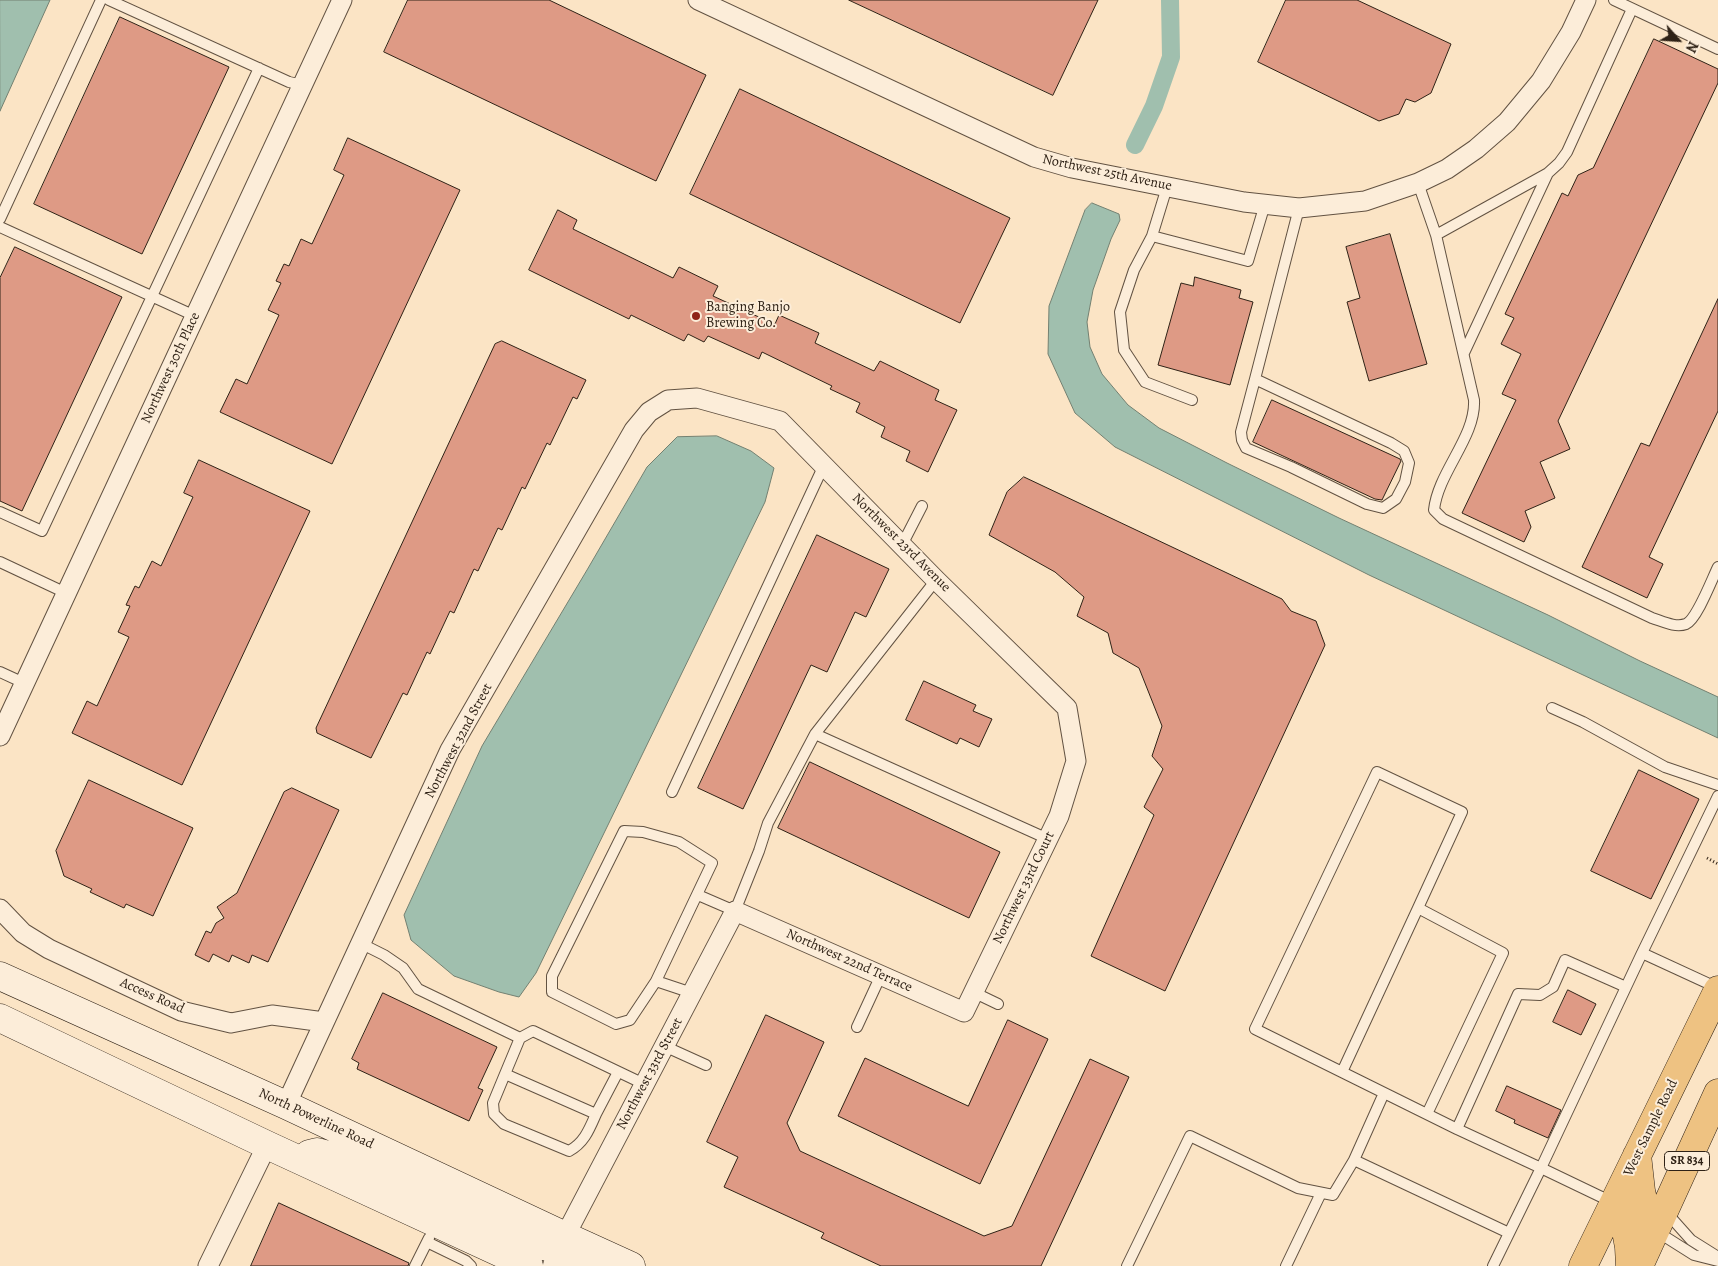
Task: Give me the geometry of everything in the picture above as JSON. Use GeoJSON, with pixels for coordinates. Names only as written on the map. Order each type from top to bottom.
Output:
{"type":"FeatureCollection","features":[{"type":"Feature","properties":{"kind":"main road","name":"North Powerline Road"},"geometry":{"type":"LineString","coordinates":[[0,976],[286,1105],[631,1266]]}},
{"type":"Feature","properties":{"kind":"main road","name":"West Sample Road"},"geometry":{"type":"LineString","coordinates":[[1584,1266],[1718,989]]}},
{"type":"Feature","properties":{"kind":"main road"},"geometry":{"type":"LineString","coordinates":[[0,1018],[296,1158],[432,1232],[529,1266]]}},
{"type":"Feature","properties":{"kind":"main road","name":"SR 834"},"geometry":{"type":"LineString","coordinates":[[1639,1266],[1718,1093]]}},
{"type":"Feature","properties":{"kind":"main road"},"geometry":{"type":"LineString","coordinates":[[296,1158],[317,1152],[347,1160],[420,1192],[508,1235],[534,1245],[548,1247],[565,1236]]}},
{"type":"Feature","properties":{"kind":"main road"},"geometry":{"type":"LineString","coordinates":[[1638,1155],[1641,1191],[1645,1210],[1660,1220]]}},
{"type":"Feature","properties":{"kind":"main road"},"geometry":{"type":"LineString","coordinates":[[1614,1203],[1625,1225],[1630,1247],[1630,1266]]}},
{"type":"Feature","properties":{"kind":"main road"},"geometry":{"type":"LineString","coordinates":[[557,1266],[560,1264],[576,1263],[586,1266]]}},
{"type":"Feature","properties":{"kind":"street","name":"Northwest 30th Place"},"geometry":{"type":"LineString","coordinates":[[0,736],[342,0]]}},
{"type":"Feature","properties":{"kind":"street","name":"Northwest 25th Avenue"},"geometry":{"type":"LineString","coordinates":[[698,0],[1034,157],[1072,168],[1244,202],[1299,208],[1365,201],[1418,183],[1447,169],[1476,149],[1507,122],[1541,81],[1570,32],[1586,0]]}},
{"type":"Feature","properties":{"kind":"street","name":"Northwest 23rd Avenue"},"geometry":{"type":"LineString","coordinates":[[668,400],[697,398],[780,420],[936,580],[1067,708],[1076,761]]}},
{"type":"Feature","properties":{"kind":"street","name":"Northwest 32nd Street"},"geometry":{"type":"LineString","coordinates":[[286,1105],[455,742],[634,430],[649,412],[668,400]]}},
{"type":"Feature","properties":{"kind":"street","name":"Northwest 33rd Court"},"geometry":{"type":"LineString","coordinates":[[964,1012],[1060,816],[1076,761]]}},
{"type":"Feature","properties":{"kind":"street","name":"Access Road"},"geometry":{"type":"LineString","coordinates":[[0,909],[23,933],[49,950],[180,1011],[231,1023],[272,1015],[324,1022]]}},
{"type":"Feature","properties":{"kind":"street","name":"Northwest 22nd Terrace"},"geometry":{"type":"LineString","coordinates":[[735,911],[964,1012]]}},
{"type":"Feature","properties":{"kind":"street","name":"Northwest 33rd Street"},"geometry":{"type":"LineString","coordinates":[[565,1236],[735,911]]}},
{"type":"Feature","properties":{"kind":"street"},"geometry":{"type":"LineString","coordinates":[[208,1266],[267,1145]]}},
{"type":"Feature","properties":{"kind":"lane"},"geometry":{"type":"LineString","coordinates":[[0,219],[102,0]]}},
{"type":"Feature","properties":{"kind":"lane"},"geometry":{"type":"LineString","coordinates":[[109,0],[289,82],[303,85]]}},
{"type":"Feature","properties":{"kind":"lane"},"geometry":{"type":"LineString","coordinates":[[1614,0],[1718,49]]}},
{"type":"Feature","properties":{"kind":"lane"},"geometry":{"type":"LineString","coordinates":[[1436,235],[1548,173],[1559,163],[1567,152],[1632,9]]}},
{"type":"Feature","properties":{"kind":"lane"},"geometry":{"type":"LineString","coordinates":[[0,512],[42,531],[260,68]]}},
{"type":"Feature","properties":{"kind":"lane"},"geometry":{"type":"LineString","coordinates":[[1464,353],[1548,173]]}},
{"type":"Feature","properties":{"kind":"lane"},"geometry":{"type":"LineString","coordinates":[[1418,183],[1436,235],[1464,353],[1475,410],[1471,424],[1436,497],[1434,510],[1443,519],[1652,618],[1674,625],[1686,624],[1694,616],[1718,567]]}},
{"type":"Feature","properties":{"kind":"lane"},"geometry":{"type":"LineString","coordinates":[[1167,187],[1152,236],[1134,270],[1120,312],[1124,350],[1145,382],[1192,400]]}},
{"type":"Feature","properties":{"kind":"lane"},"geometry":{"type":"LineString","coordinates":[[1152,236],[1248,261],[1265,204]]}},
{"type":"Feature","properties":{"kind":"lane"},"geometry":{"type":"LineString","coordinates":[[1255,379],[1391,443],[1404,451],[1409,463],[1405,482],[1396,499],[1383,508],[1367,504],[1246,448],[1242,440],[1241,432],[1299,208]]}},
{"type":"Feature","properties":{"kind":"lane"},"geometry":{"type":"LineString","coordinates":[[0,227],[195,316]]}},
{"type":"Feature","properties":{"kind":"lane"},"geometry":{"type":"LineString","coordinates":[[672,792],[824,466]]}},
{"type":"Feature","properties":{"kind":"lane"},"geometry":{"type":"LineString","coordinates":[[902,545],[922,506]]}},
{"type":"Feature","properties":{"kind":"lane"},"geometry":{"type":"LineString","coordinates":[[0,562],[66,594]]}},
{"type":"Feature","properties":{"kind":"lane"},"geometry":{"type":"LineString","coordinates":[[698,894],[735,911],[759,852],[768,823],[815,734],[936,580]]}},
{"type":"Feature","properties":{"kind":"lane"},"geometry":{"type":"LineString","coordinates":[[0,672],[24,683]]}},
{"type":"Feature","properties":{"kind":"lane"},"geometry":{"type":"LineString","coordinates":[[1552,708],[1583,722],[1666,767],[1718,785]]}},
{"type":"Feature","properties":{"kind":"lane"},"geometry":{"type":"LineString","coordinates":[[815,734],[1048,839]]}},
{"type":"Feature","properties":{"kind":"lane"},"geometry":{"type":"LineString","coordinates":[[1342,1072],[1462,812],[1377,772],[1255,1029],[1457,1129],[1614,1203]]}},
{"type":"Feature","properties":{"kind":"lane"},"geometry":{"type":"LineString","coordinates":[[1493,1266],[1718,796]]}},
{"type":"Feature","properties":{"kind":"lane"},"geometry":{"type":"LineString","coordinates":[[624,831],[643,832],[679,842],[712,863],[656,981],[630,1020],[616,1024],[552,992],[552,976],[624,831]]}},
{"type":"Feature","properties":{"kind":"lane"},"geometry":{"type":"LineString","coordinates":[[1418,908],[1503,953],[1427,1114]]}},
{"type":"Feature","properties":{"kind":"lane"},"geometry":{"type":"LineString","coordinates":[[360,943],[384,955],[403,968],[418,989],[520,1038]]}},
{"type":"Feature","properties":{"kind":"lane"},"geometry":{"type":"LineString","coordinates":[[1642,953],[1718,989]]}},
{"type":"Feature","properties":{"kind":"lane"},"geometry":{"type":"LineString","coordinates":[[1457,1129],[1518,994],[1540,995],[1553,987],[1565,960],[1626,987]]}},
{"type":"Feature","properties":{"kind":"lane"},"geometry":{"type":"LineString","coordinates":[[857,1027],[881,975]]}},
{"type":"Feature","properties":{"kind":"lane"},"geometry":{"type":"LineString","coordinates":[[656,981],[692,993]]}},
{"type":"Feature","properties":{"kind":"lane"},"geometry":{"type":"LineString","coordinates":[[974,992],[998,1004]]}},
{"type":"Feature","properties":{"kind":"lane"},"geometry":{"type":"LineString","coordinates":[[618,1072],[587,1136],[577,1146],[568,1151],[504,1124],[494,1114],[493,1103],[520,1038],[533,1031],[644,1084]]}},
{"type":"Feature","properties":{"kind":"lane"},"geometry":{"type":"LineString","coordinates":[[664,1046],[706,1065]]}},
{"type":"Feature","properties":{"kind":"lane"},"geometry":{"type":"LineString","coordinates":[[505,1074],[596,1114]]}},
{"type":"Feature","properties":{"kind":"lane"},"geometry":{"type":"LineString","coordinates":[[1127,1266],[1190,1136],[1298,1188],[1333,1195],[1354,1160],[1384,1092]]}},
{"type":"Feature","properties":{"kind":"lane"},"geometry":{"type":"LineString","coordinates":[[1354,1160],[1509,1233]]}},
{"type":"Feature","properties":{"kind":"lane"},"geometry":{"type":"LineString","coordinates":[[1286,1266],[1321,1193]]}},
{"type":"Feature","properties":{"kind":"lane"},"geometry":{"type":"LineString","coordinates":[[1660,1220],[1718,1257]]}},
{"type":"Feature","properties":{"kind":"lane"},"geometry":{"type":"LineString","coordinates":[[1660,1220],[1694,1255],[1718,1261]]}},
{"type":"Feature","properties":{"kind":"lane"},"geometry":{"type":"LineString","coordinates":[[415,1266],[432,1232],[471,1266]]}},
{"type":"Feature","properties":{"kind":"path"},"geometry":{"type":"LineString","coordinates":[[1707,858],[1718,864]]}},
{"type":"Feature","properties":{"kind":"shaded area"},"geometry":{"type":"Polygon","coordinates":[[[0,0],[50,0],[0,111],[0,0]]]}},
{"type":"Feature","properties":{"kind":"shaded area"},"geometry":{"type":"Polygon","coordinates":[[[1092,203],[1119,214],[1120,220],[1111,239],[1093,290],[1087,322],[1090,347],[1102,374],[1128,405],[1159,428],[1227,463],[1718,697],[1718,738],[1369,575],[1115,447],[1075,413],[1048,354],[1049,306],[1085,210],[1092,203]]]}},
{"type":"Feature","properties":{"kind":"shaded area"},"geometry":{"type":"Polygon","coordinates":[[[717,436],[751,451],[774,468],[765,502],[536,973],[519,997],[454,976],[411,940],[404,915],[482,746],[647,467],[677,437],[717,436]]]}},
{"type":"Feature","properties":{"kind":"building"},"geometry":{"type":"Polygon","coordinates":[[[408,0],[549,0],[706,75],[656,181],[384,52],[408,0]]]}},
{"type":"Feature","properties":{"kind":"building"},"geometry":{"type":"Polygon","coordinates":[[[849,0],[1098,0],[1053,95],[849,0]]]}},
{"type":"Feature","properties":{"kind":"building"},"geometry":{"type":"Polygon","coordinates":[[[1286,0],[1357,0],[1451,44],[1431,93],[1415,102],[1406,99],[1399,114],[1379,121],[1258,62],[1286,0]]]}},
{"type":"Feature","properties":{"kind":"building"},"geometry":{"type":"Polygon","coordinates":[[[120,17],[229,67],[142,254],[34,204],[120,17]]]}},
{"type":"Feature","properties":{"kind":"building"},"geometry":{"type":"Polygon","coordinates":[[[1654,39],[1718,69],[1718,83],[1558,421],[1570,449],[1540,462],[1555,498],[1525,511],[1531,527],[1524,542],[1462,513],[1516,400],[1502,394],[1521,354],[1501,344],[1514,318],[1505,314],[1562,193],[1568,196],[1578,175],[1593,168],[1654,39]]]}},
{"type":"Feature","properties":{"kind":"building"},"geometry":{"type":"Polygon","coordinates":[[[740,89],[1010,218],[960,323],[690,194],[740,89]]]}},
{"type":"Feature","properties":{"kind":"building"},"geometry":{"type":"Polygon","coordinates":[[[348,138],[460,190],[332,464],[220,412],[236,379],[247,384],[279,315],[268,310],[281,283],[276,281],[284,264],[289,266],[301,239],[312,244],[344,175],[334,170],[348,138]]]}},
{"type":"Feature","properties":{"kind":"building"},"geometry":{"type":"Polygon","coordinates":[[[558,210],[577,220],[573,229],[673,278],[679,267],[718,286],[713,296],[775,324],[779,315],[819,333],[815,343],[874,371],[880,361],[939,390],[935,400],[957,410],[928,472],[906,461],[910,451],[881,437],[885,427],[856,412],[860,403],[830,389],[832,386],[762,352],[759,359],[708,336],[704,342],[688,334],[684,341],[631,315],[629,319],[529,270],[558,210]]]}},
{"type":"Feature","properties":{"kind":"building"},"geometry":{"type":"Polygon","coordinates":[[[1390,234],[1427,364],[1369,381],[1347,302],[1360,298],[1346,247],[1390,234]]]}},
{"type":"Feature","properties":{"kind":"building"},"geometry":{"type":"Polygon","coordinates":[[[15,247],[122,297],[22,511],[0,501],[0,278],[15,247]]]}},
{"type":"Feature","properties":{"kind":"building"},"geometry":{"type":"Polygon","coordinates":[[[1195,277],[1241,290],[1239,298],[1253,302],[1230,385],[1158,365],[1181,283],[1193,286],[1195,277]]]}},
{"type":"Feature","properties":{"kind":"building"},"geometry":{"type":"Polygon","coordinates":[[[1718,299],[1718,411],[1649,557],[1663,564],[1647,598],[1582,567],[1641,443],[1649,446],[1718,299]]]}},
{"type":"Feature","properties":{"kind":"building"},"geometry":{"type":"Polygon","coordinates":[[[502,341],[586,380],[577,399],[573,397],[550,445],[547,443],[525,489],[522,487],[502,530],[498,528],[478,571],[474,569],[454,613],[450,611],[430,654],[427,652],[407,695],[403,693],[371,758],[317,733],[316,728],[495,344],[502,341]]]}},
{"type":"Feature","properties":{"kind":"building"},"geometry":{"type":"Polygon","coordinates":[[[1272,400],[1400,459],[1401,461],[1382,500],[1375,499],[1253,442],[1272,400]]]}},
{"type":"Feature","properties":{"kind":"building"},"geometry":{"type":"Polygon","coordinates":[[[199,460],[310,511],[182,785],[72,733],[87,701],[97,706],[129,637],[118,632],[130,606],[126,605],[135,586],[139,588],[152,561],[161,566],[193,497],[184,493],[199,460]]]}},
{"type":"Feature","properties":{"kind":"building"},"geometry":{"type":"Polygon","coordinates":[[[1024,477],[1282,599],[1291,611],[1316,621],[1325,645],[1165,991],[1091,956],[1154,815],[1144,807],[1163,769],[1152,756],[1162,726],[1139,668],[1113,653],[1108,633],[1077,616],[1084,597],[1055,572],[989,535],[1007,492],[1024,477]]]}},
{"type":"Feature","properties":{"kind":"building"},"geometry":{"type":"Polygon","coordinates":[[[817,535],[889,569],[866,617],[855,612],[827,672],[811,665],[743,809],[698,788],[817,535]]]}},
{"type":"Feature","properties":{"kind":"building"},"geometry":{"type":"Polygon","coordinates":[[[924,681],[976,705],[973,711],[992,719],[979,747],[960,738],[957,744],[906,720],[924,681]]]}},
{"type":"Feature","properties":{"kind":"building"},"geometry":{"type":"Polygon","coordinates":[[[810,762],[1000,852],[969,918],[778,828],[810,762]]]}},
{"type":"Feature","properties":{"kind":"building"},"geometry":{"type":"Polygon","coordinates":[[[1639,770],[1699,799],[1651,899],[1591,871],[1639,770]]]}},
{"type":"Feature","properties":{"kind":"building"},"geometry":{"type":"Polygon","coordinates":[[[89,780],[193,828],[153,916],[126,904],[124,908],[90,892],[92,889],[64,876],[56,851],[89,780]]]}},
{"type":"Feature","properties":{"kind":"building"},"geometry":{"type":"Polygon","coordinates":[[[292,788],[339,810],[268,962],[252,955],[249,963],[232,955],[229,962],[213,954],[209,962],[195,955],[206,931],[211,933],[216,923],[224,918],[217,907],[237,893],[284,792],[292,788]]]}},
{"type":"Feature","properties":{"kind":"building"},"geometry":{"type":"Polygon","coordinates":[[[1568,990],[1596,1004],[1581,1035],[1553,1022],[1568,990]]]}},
{"type":"Feature","properties":{"kind":"building"},"geometry":{"type":"Polygon","coordinates":[[[383,993],[497,1047],[478,1088],[483,1090],[469,1121],[357,1069],[359,1063],[352,1059],[383,993]]]}},
{"type":"Feature","properties":{"kind":"building"},"geometry":{"type":"Polygon","coordinates":[[[766,1015],[824,1042],[787,1123],[800,1151],[984,1236],[1012,1226],[1090,1059],[1129,1077],[1041,1266],[881,1266],[821,1238],[824,1233],[724,1187],[738,1157],[707,1142],[766,1015]]]}},
{"type":"Feature","properties":{"kind":"building"},"geometry":{"type":"Polygon","coordinates":[[[1008,1020],[1048,1039],[980,1184],[838,1116],[865,1058],[968,1106],[1008,1020]]]}},
{"type":"Feature","properties":{"kind":"building"},"geometry":{"type":"Polygon","coordinates":[[[1507,1086],[1561,1110],[1548,1138],[1514,1123],[1515,1120],[1496,1111],[1507,1086]]]}},
{"type":"Feature","properties":{"kind":"building"},"geometry":{"type":"Polygon","coordinates":[[[279,1203],[409,1263],[408,1266],[251,1266],[279,1203]]]}},
{"type":"Feature","properties":{"kind":"waterway"},"geometry":{"type":"LineString","coordinates":[[1135,145],[1154,106],[1171,57],[1170,0]]}},
{"type":"Feature","properties":{"kind":"place","name":"Banging Banjo Brewing Co."},"geometry":{"type":"Point","coordinates":[696,316]}}]}
